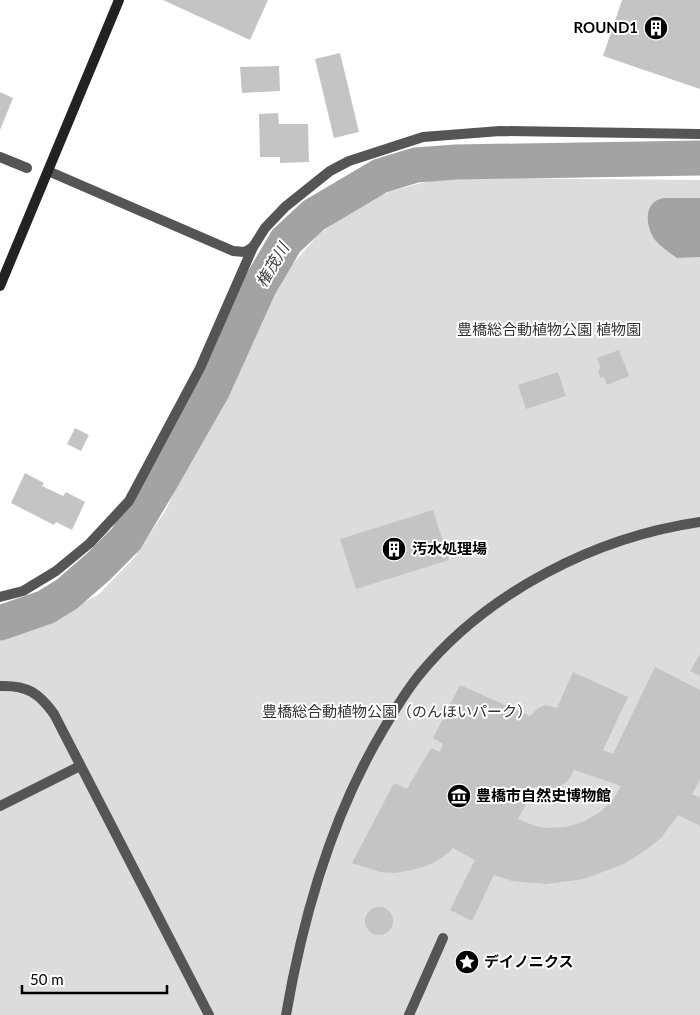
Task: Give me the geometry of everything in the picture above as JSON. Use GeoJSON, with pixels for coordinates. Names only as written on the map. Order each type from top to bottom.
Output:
{"type":"FeatureCollection","features":[{"type":"Feature","properties":{"kind":"street"},"geometry":{"type":"LineString","coordinates":[[0,286],[119,0]]}},
{"type":"Feature","properties":{"kind":"street"},"geometry":{"type":"LineString","coordinates":[[0,597],[23,591],[56,571],[90,543],[129,501],[200,368],[253,247],[265,228],[285,207],[330,171],[349,161],[423,137],[500,131],[700,134]]}},
{"type":"Feature","properties":{"kind":"street"},"geometry":{"type":"LineString","coordinates":[[0,157],[27,168]]}},
{"type":"Feature","properties":{"kind":"street"},"geometry":{"type":"LineString","coordinates":[[48,171],[233,251],[245,252],[253,247]]}},
{"type":"Feature","properties":{"kind":"street"},"geometry":{"type":"LineString","coordinates":[[286,1015],[302,934],[337,824],[358,776],[377,740],[397,706],[420,674],[443,650],[481,617],[514,592],[550,571],[580,556],[627,539],[675,526],[700,522]]}},
{"type":"Feature","properties":{"kind":"street"},"geometry":{"type":"LineString","coordinates":[[0,686],[21,687],[40,696],[54,714],[209,1015]]}},
{"type":"Feature","properties":{"kind":"street"},"geometry":{"type":"LineString","coordinates":[[0,806],[80,766]]}},
{"type":"Feature","properties":{"kind":"street"},"geometry":{"type":"LineString","coordinates":[[409,1015],[443,938]]}},
{"type":"Feature","properties":{"kind":"green space","name":"豊橋総合動植物公園（のんほいパーク）"},"geometry":{"type":"Polygon","coordinates":[[[475,178],[700,180],[700,1015],[0,1015],[0,636],[67,612],[99,594],[134,558],[167,508],[212,405],[290,267],[318,235],[352,209],[391,191],[433,180],[475,178]]]}},
{"type":"Feature","properties":{"kind":"shaded area"},"geometry":{"type":"Polygon","coordinates":[[[664,198],[700,198],[700,257],[677,258],[655,240],[649,228],[649,209],[657,200],[664,198]]]}},
{"type":"Feature","properties":{"kind":"building"},"geometry":{"type":"Polygon","coordinates":[[[163,0],[268,0],[250,40],[163,0]]]}},
{"type":"Feature","properties":{"kind":"building","name":"ROUND1"},"geometry":{"type":"Polygon","coordinates":[[[622,0],[700,0],[700,89],[603,56],[622,0]]]}},
{"type":"Feature","properties":{"kind":"building"},"geometry":{"type":"Polygon","coordinates":[[[340,53],[359,132],[334,138],[315,59],[340,53]]]}},
{"type":"Feature","properties":{"kind":"building"},"geometry":{"type":"Polygon","coordinates":[[[279,66],[280,91],[242,93],[240,67],[279,66]]]}},
{"type":"Feature","properties":{"kind":"building"},"geometry":{"type":"Polygon","coordinates":[[[0,92],[13,98],[0,130],[0,92]]]}},
{"type":"Feature","properties":{"kind":"building"},"geometry":{"type":"Polygon","coordinates":[[[278,113],[279,124],[308,124],[309,162],[280,163],[280,157],[260,157],[259,114],[278,113]]]}},
{"type":"Feature","properties":{"kind":"building"},"geometry":{"type":"Polygon","coordinates":[[[619,350],[629,376],[607,385],[604,377],[600,378],[598,370],[601,369],[597,358],[619,350]]]}},
{"type":"Feature","properties":{"kind":"building"},"geometry":{"type":"Polygon","coordinates":[[[558,372],[566,396],[526,409],[518,385],[558,372]]]}},
{"type":"Feature","properties":{"kind":"building"},"geometry":{"type":"Polygon","coordinates":[[[75,428],[89,435],[81,451],[67,444],[75,428]]]}},
{"type":"Feature","properties":{"kind":"building"},"geometry":{"type":"Polygon","coordinates":[[[25,473],[44,483],[42,486],[63,496],[66,492],[85,502],[72,530],[56,522],[54,525],[11,503],[25,473]]]}},
{"type":"Feature","properties":{"kind":"building","name":"汚水処理場"},"geometry":{"type":"Polygon","coordinates":[[[433,510],[449,560],[356,589],[340,539],[433,510]]]}},
{"type":"Feature","properties":{"kind":"building"},"geometry":{"type":"Polygon","coordinates":[[[700,654],[700,676],[690,671],[700,654]]]}},
{"type":"Feature","properties":{"kind":"building","name":"豊橋市自然史博物館"},"geometry":{"type":"Polygon","coordinates":[[[655,667],[700,690],[700,780],[692,794],[700,798],[700,826],[678,815],[661,838],[643,852],[624,864],[584,879],[546,884],[512,881],[494,875],[472,921],[450,910],[475,860],[453,848],[435,862],[423,867],[395,873],[380,872],[352,863],[394,783],[407,789],[431,748],[440,752],[443,744],[433,738],[460,685],[530,716],[538,708],[546,705],[557,708],[573,672],[628,697],[603,750],[613,754],[655,667]],[[574,770],[568,781],[557,788],[535,787],[518,819],[535,826],[548,828],[566,827],[585,821],[600,812],[612,801],[621,786],[574,770]]]}},
{"type":"Feature","properties":{"kind":"building"},"geometry":{"type":"Polygon","coordinates":[[[379,907],[389,911],[393,921],[389,931],[379,935],[369,931],[365,921],[369,911],[379,907]]]}},
{"type":"Feature","properties":{"kind":"waterway","name":"権茂川"},"geometry":{"type":"LineString","coordinates":[[0,623],[46,607],[67,594],[126,539],[213,389],[259,287],[286,241],[314,215],[380,176],[416,165],[456,162],[700,158]]}},
{"type":"Feature","properties":{"kind":"place","name":"ROUND1"},"geometry":{"type":"Point","coordinates":[656,28]}},
{"type":"Feature","properties":{"kind":"place","name":"汚水処理場"},"geometry":{"type":"Point","coordinates":[394,549]}},
{"type":"Feature","properties":{"kind":"place","name":"豊橋市自然史博物館"},"geometry":{"type":"Point","coordinates":[459,796]}},
{"type":"Feature","properties":{"kind":"place","name":"デイノニクス"},"geometry":{"type":"Point","coordinates":[467,962]}},
{"type":"Feature","properties":{"kind":"park label","name":"豊橋総合動植物公園 植物園"},"geometry":{"type":"Point","coordinates":[549,330]}}]}
